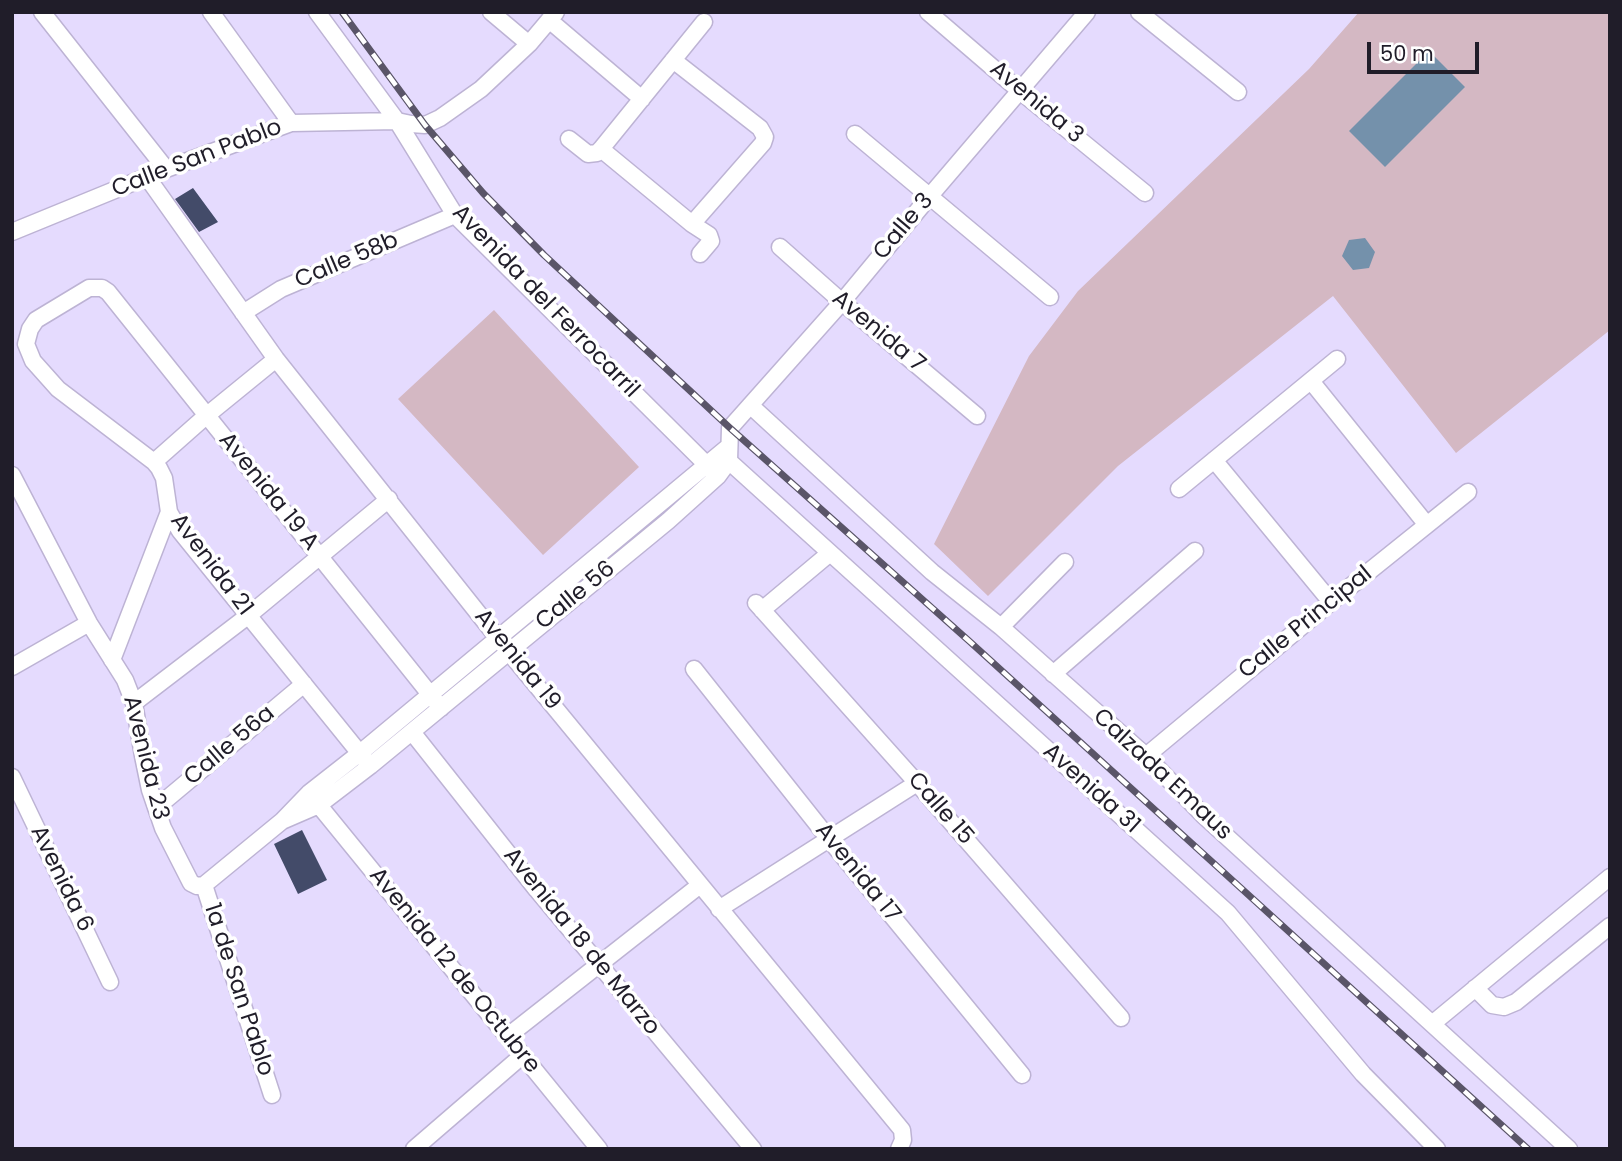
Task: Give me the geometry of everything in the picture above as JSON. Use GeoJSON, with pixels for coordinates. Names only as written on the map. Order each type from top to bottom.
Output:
{"type":"FeatureCollection","features":[{"type":"Feature","properties":{"kind":"street"},"geometry":{"type":"LineString","coordinates":[[42,12],[166,169]]}},
{"type":"Feature","properties":{"kind":"street"},"geometry":{"type":"LineString","coordinates":[[211,12],[291,122]]}},
{"type":"Feature","properties":{"kind":"street","name":"Avenida del Ferrocarril"},"geometry":{"type":"LineString","coordinates":[[317,12],[397,121],[456,215],[712,470]]}},
{"type":"Feature","properties":{"kind":"street"},"geometry":{"type":"LineString","coordinates":[[491,12],[529,44]]}},
{"type":"Feature","properties":{"kind":"street","name":"Avenida 3"},"geometry":{"type":"LineString","coordinates":[[928,12],[1144,193]]}},
{"type":"Feature","properties":{"kind":"street","name":"Calle 3"},"geometry":{"type":"LineString","coordinates":[[726,453],[730,428],[842,302],[1087,12]]}},
{"type":"Feature","properties":{"kind":"street"},"geometry":{"type":"LineString","coordinates":[[1139,12],[1238,92]]}},
{"type":"Feature","properties":{"kind":"street"},"geometry":{"type":"LineString","coordinates":[[553,16],[642,99]]}},
{"type":"Feature","properties":{"kind":"street","name":"Calle San Pablo"},"geometry":{"type":"LineString","coordinates":[[12,232],[166,169],[291,122],[397,121],[425,125],[440,118],[481,89],[529,44],[553,16]]}},
{"type":"Feature","properties":{"kind":"street"},"geometry":{"type":"LineString","coordinates":[[569,138],[588,154],[597,153],[704,22]]}},
{"type":"Feature","properties":{"kind":"street"},"geometry":{"type":"LineString","coordinates":[[673,60],[760,128],[765,137],[763,143],[692,224]]}},
{"type":"Feature","properties":{"kind":"street"},"geometry":{"type":"LineString","coordinates":[[855,134],[1050,297]]}},
{"type":"Feature","properties":{"kind":"street"},"geometry":{"type":"LineString","coordinates":[[601,149],[709,235],[711,241],[700,254]]}},
{"type":"Feature","properties":{"kind":"street","name":"Avenida 19"},"geometry":{"type":"LineString","coordinates":[[147,177],[276,359],[509,652],[902,1130],[904,1140],[899,1149]]}},
{"type":"Feature","properties":{"kind":"street","name":"Calle 58b"},"geometry":{"type":"LineString","coordinates":[[243,313],[281,289],[456,215]]}},
{"type":"Feature","properties":{"kind":"street","name":"Avenida 7"},"geometry":{"type":"LineString","coordinates":[[780,247],[976,416]]}},
{"type":"Feature","properties":{"kind":"street","name":"Avenida 19 A"},"geometry":{"type":"LineString","coordinates":[[154,462],[58,389],[33,361],[26,344],[36,320],[89,288],[102,288],[108,292],[441,708]]}},
{"type":"Feature","properties":{"kind":"street"},"geometry":{"type":"LineString","coordinates":[[154,462],[276,359]]}},
{"type":"Feature","properties":{"kind":"street"},"geometry":{"type":"LineString","coordinates":[[1179,489],[1337,359]]}},
{"type":"Feature","properties":{"kind":"street"},"geometry":{"type":"LineString","coordinates":[[1311,381],[1427,525]]}},
{"type":"Feature","properties":{"kind":"street","name":"Calzada Emaus"},"geometry":{"type":"LineString","coordinates":[[751,406],[932,572],[1001,627],[1146,756],[1203,815],[1569,1149]]}},
{"type":"Feature","properties":{"kind":"street","name":"Calle 56"},"geometry":{"type":"LineString","coordinates":[[204,885],[282,821],[365,760],[412,732],[668,521],[726,453]]}},
{"type":"Feature","properties":{"kind":"street","name":"Avenida 31"},"geometry":{"type":"LineString","coordinates":[[726,453],[830,553],[1228,913],[1363,1074],[1437,1149]]}},
{"type":"Feature","properties":{"kind":"street"},"geometry":{"type":"LineString","coordinates":[[1214,460],[1331,602]]}},
{"type":"Feature","properties":{"kind":"street","name":"Avenida 21"},"geometry":{"type":"LineString","coordinates":[[154,462],[164,478],[169,512],[180,531],[365,760]]}},
{"type":"Feature","properties":{"kind":"street","name":"Calle 56"},"geometry":{"type":"LineString","coordinates":[[365,760],[430,694],[712,470]]}},
{"type":"Feature","properties":{"kind":"street","name":"Avenida 23"},"geometry":{"type":"LineString","coordinates":[[12,475],[89,623],[125,680],[134,702],[143,756],[163,828],[191,883],[204,885]]}},
{"type":"Feature","properties":{"kind":"street","name":"Calle Principal"},"geometry":{"type":"LineString","coordinates":[[1146,756],[1468,492]]}},
{"type":"Feature","properties":{"kind":"street"},"geometry":{"type":"LineString","coordinates":[[134,702],[249,615],[389,499]]}},
{"type":"Feature","properties":{"kind":"street"},"geometry":{"type":"LineString","coordinates":[[112,660],[169,512]]}},
{"type":"Feature","properties":{"kind":"street"},"geometry":{"type":"LineString","coordinates":[[1053,674],[1195,551]]}},
{"type":"Feature","properties":{"kind":"street","name":"Calle 15"},"geometry":{"type":"LineString","coordinates":[[830,553],[759,607],[917,782],[1121,1018]]}},
{"type":"Feature","properties":{"kind":"street"},"geometry":{"type":"LineString","coordinates":[[1001,627],[1065,562]]}},
{"type":"Feature","properties":{"kind":"street"},"geometry":{"type":"LineString","coordinates":[[12,667],[89,623]]}},
{"type":"Feature","properties":{"kind":"street","name":"Avenida 17"},"geometry":{"type":"LineString","coordinates":[[694,669],[1022,1076]]}},
{"type":"Feature","properties":{"kind":"street","name":"Calle 56a"},"geometry":{"type":"LineString","coordinates":[[156,808],[304,684]]}},
{"type":"Feature","properties":{"kind":"street","name":"Avenida 18 de Marzo"},"geometry":{"type":"LineString","coordinates":[[412,732],[598,965],[753,1149]]}},
{"type":"Feature","properties":{"kind":"street","name":"Avenida 6"},"geometry":{"type":"LineString","coordinates":[[12,777],[110,982]]}},
{"type":"Feature","properties":{"kind":"street"},"geometry":{"type":"LineString","coordinates":[[719,909],[917,782]]}},
{"type":"Feature","properties":{"kind":"street","name":"Avenida 12 de Octubre"},"geometry":{"type":"LineString","coordinates":[[314,799],[599,1149]]}},
{"type":"Feature","properties":{"kind":"street"},"geometry":{"type":"LineString","coordinates":[[1432,1024],[1610,877]]}},
{"type":"Feature","properties":{"kind":"street","name":"1a de San Pablo"},"geometry":{"type":"LineString","coordinates":[[204,885],[272,1095]]}},
{"type":"Feature","properties":{"kind":"street"},"geometry":{"type":"LineString","coordinates":[[508,1036],[701,886]]}},
{"type":"Feature","properties":{"kind":"street"},"geometry":{"type":"LineString","coordinates":[[1475,988],[1492,1005],[1504,1007],[1516,1002],[1610,926]]}},
{"type":"Feature","properties":{"kind":"street"},"geometry":{"type":"LineString","coordinates":[[414,1149],[523,1055]]}},
{"type":"Feature","properties":{"kind":"shaded area"},"geometry":{"type":"Polygon","coordinates":[[[1359,12],[1610,12],[1610,330],[1456,453],[1333,296],[1118,466],[988,596],[934,544],[1029,356],[1078,291],[1309,69],[1359,12]]]}},
{"type":"Feature","properties":{"kind":"shaded area"},"geometry":{"type":"Polygon","coordinates":[[[494,310],[639,467],[543,555],[398,399],[494,310]]]}},
{"type":"Feature","properties":{"kind":"water"},"geometry":{"type":"Polygon","coordinates":[[[1429,51],[1465,87],[1385,167],[1349,131],[1429,51]]]}},
{"type":"Feature","properties":{"kind":"water"},"geometry":{"type":"Polygon","coordinates":[[[1365,238],[1375,252],[1369,268],[1353,270],[1342,256],[1349,240],[1365,238]]]}},
{"type":"Feature","properties":{"kind":"building"},"geometry":{"type":"Polygon","coordinates":[[[193,188],[218,222],[199,232],[175,199],[193,188]]]}},
{"type":"Feature","properties":{"kind":"building"},"geometry":{"type":"Polygon","coordinates":[[[302,830],[327,880],[298,894],[274,844],[302,830]]]}},
{"type":"Feature","properties":{"kind":"railway"},"geometry":{"type":"LineString","coordinates":[[342,12],[425,125],[483,193],[544,255],[730,428],[968,640],[1528,1149]]}}]}
